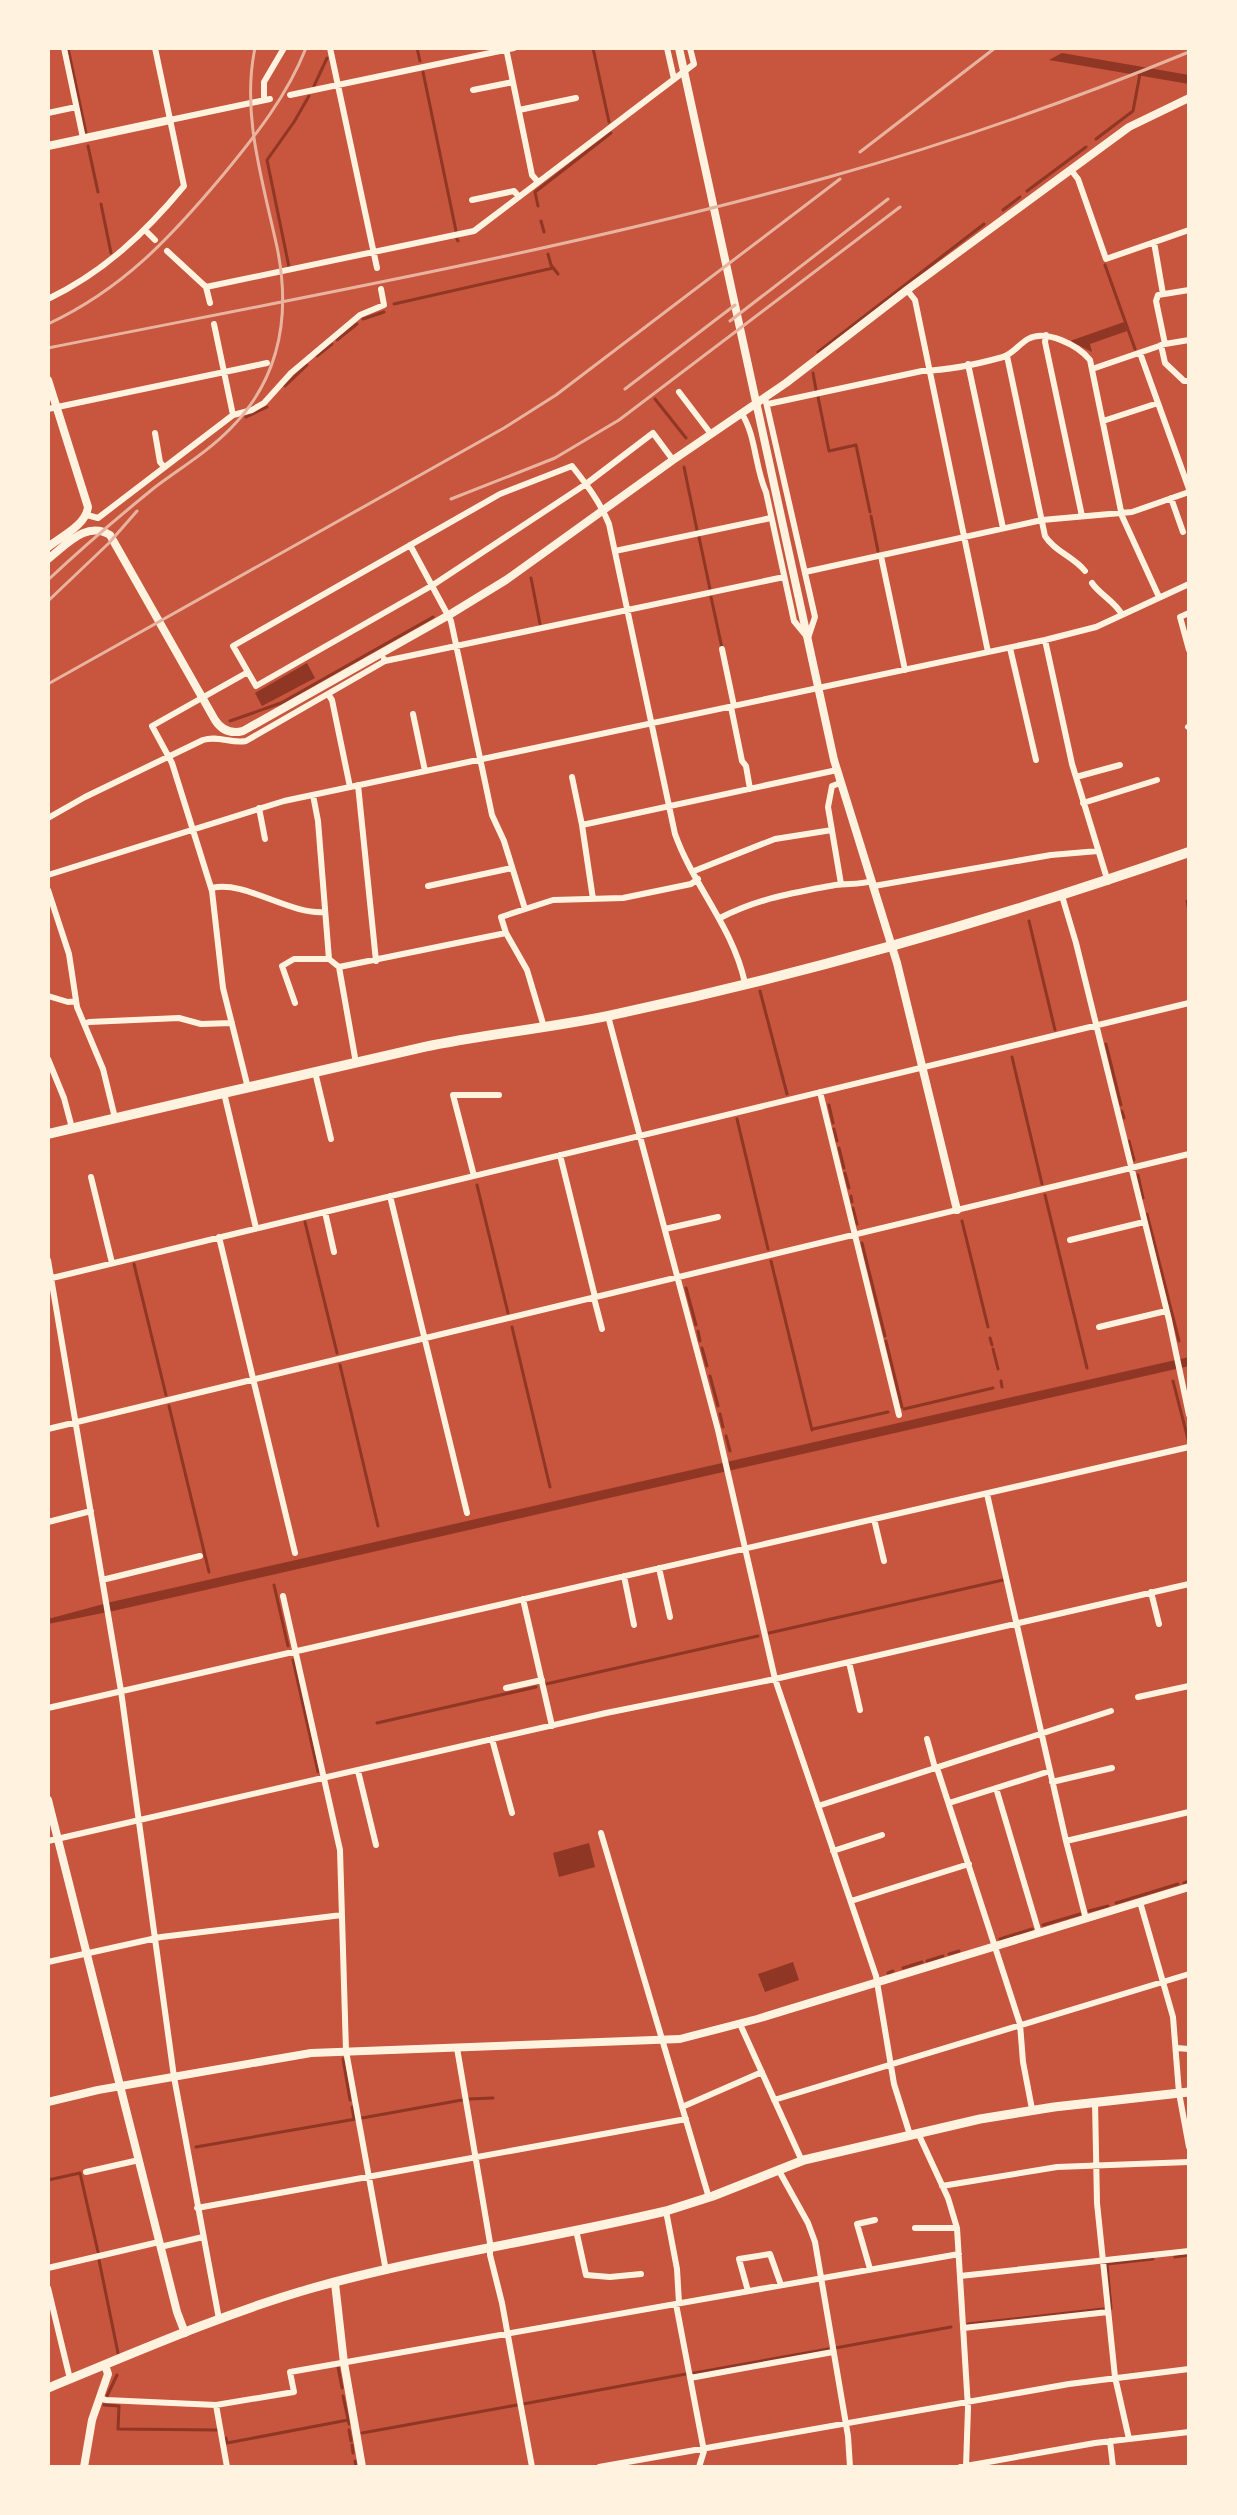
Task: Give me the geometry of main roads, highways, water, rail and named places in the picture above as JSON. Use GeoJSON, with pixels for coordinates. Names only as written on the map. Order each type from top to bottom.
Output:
{"type":"FeatureCollection","features":[{"type":"Feature","properties":{"kind":"highway"},"geometry":{"type":"LineString","coordinates":[[48,1134],[443,1043],[608,1016],[745,983],[1062,896],[1189,852]]}},
{"type":"Feature","properties":{"kind":"main road"},"geometry":{"type":"LineString","coordinates":[[48,2388],[219,2319],[272,2301],[386,2271],[666,2211],[709,2198],[802,2161],[1032,2109],[1184,2092]]}},
{"type":"Feature","properties":{"kind":"waterway"},"geometry":{"type":"LineString","coordinates":[[68,48],[86,133]]}},
{"type":"Feature","properties":{"kind":"waterway"},"geometry":{"type":"LineString","coordinates":[[417,48],[420,61]]}},
{"type":"Feature","properties":{"kind":"waterway"},"geometry":{"type":"LineString","coordinates":[[593,48],[609,122]]}},
{"type":"Feature","properties":{"kind":"waterway"},"geometry":{"type":"LineString","coordinates":[[314,86],[327,58]]}},
{"type":"Feature","properties":{"kind":"waterway"},"geometry":{"type":"LineString","coordinates":[[423,72],[456,231]]}},
{"type":"Feature","properties":{"kind":"waterway"},"geometry":{"type":"LineString","coordinates":[[1096,139],[1133,111],[1140,74]]}},
{"type":"Feature","properties":{"kind":"waterway"},"geometry":{"type":"LineString","coordinates":[[289,267],[267,160],[309,96]]}},
{"type":"Feature","properties":{"kind":"waterway"},"geometry":{"type":"LineString","coordinates":[[538,206],[535,192],[611,133]]}},
{"type":"Feature","properties":{"kind":"waterway"},"geometry":{"type":"LineString","coordinates":[[88,146],[98,192]]}},
{"type":"Feature","properties":{"kind":"waterway"},"geometry":{"type":"LineString","coordinates":[[1027,191],[1086,147]]}},
{"type":"Feature","properties":{"kind":"waterway"},"geometry":{"type":"LineString","coordinates":[[1003,210],[1020,197]]}},
{"type":"Feature","properties":{"kind":"waterway"},"geometry":{"type":"LineString","coordinates":[[101,204],[111,253]]}},
{"type":"Feature","properties":{"kind":"waterway"},"geometry":{"type":"LineString","coordinates":[[541,221],[544,232]]}},
{"type":"Feature","properties":{"kind":"waterway"},"geometry":{"type":"LineString","coordinates":[[818,352],[984,224]]}},
{"type":"Feature","properties":{"kind":"waterway"},"geometry":{"type":"LineString","coordinates":[[548,254],[558,274]]}},
{"type":"Feature","properties":{"kind":"waterway"},"geometry":{"type":"LineString","coordinates":[[1105,265],[1135,349]]}},
{"type":"Feature","properties":{"kind":"waterway"},"geometry":{"type":"LineString","coordinates":[[394,304],[553,268]]}},
{"type":"Feature","properties":{"kind":"waterway"},"geometry":{"type":"LineString","coordinates":[[363,319],[384,312]]}},
{"type":"Feature","properties":{"kind":"waterway"},"geometry":{"type":"LineString","coordinates":[[337,340],[357,324]]}},
{"type":"Feature","properties":{"kind":"waterway"},"geometry":{"type":"LineString","coordinates":[[317,356],[332,344]]}},
{"type":"Feature","properties":{"kind":"waterway"},"geometry":{"type":"LineString","coordinates":[[285,386],[307,365]]}},
{"type":"Feature","properties":{"kind":"waterway"},"geometry":{"type":"LineString","coordinates":[[813,373],[816,390]]}},
{"type":"Feature","properties":{"kind":"waterway"},"geometry":{"type":"LineString","coordinates":[[818,397],[829,451],[856,445],[870,512]]}},
{"type":"Feature","properties":{"kind":"waterway"},"geometry":{"type":"LineString","coordinates":[[655,399],[686,438]]}},
{"type":"Feature","properties":{"kind":"waterway"},"geometry":{"type":"LineString","coordinates":[[246,417],[267,407]]}},
{"type":"Feature","properties":{"kind":"waterway"},"geometry":{"type":"LineString","coordinates":[[684,467],[697,530]]}},
{"type":"Feature","properties":{"kind":"waterway"},"geometry":{"type":"LineString","coordinates":[[871,516],[878,551]]}},
{"type":"Feature","properties":{"kind":"waterway"},"geometry":{"type":"LineString","coordinates":[[699,537],[710,589]]}},
{"type":"Feature","properties":{"kind":"waterway"},"geometry":{"type":"LineString","coordinates":[[531,578],[540,624]]}},
{"type":"Feature","properties":{"kind":"waterway"},"geometry":{"type":"LineString","coordinates":[[711,597],[722,648]]}},
{"type":"Feature","properties":{"kind":"waterway"},"geometry":{"type":"LineString","coordinates":[[230,721],[281,703],[433,617]]}},
{"type":"Feature","properties":{"kind":"waterway"},"geometry":{"type":"LineString","coordinates":[[1187,901],[1189,911]]}},
{"type":"Feature","properties":{"kind":"waterway"},"geometry":{"type":"LineString","coordinates":[[1029,921],[1055,1030]]}},
{"type":"Feature","properties":{"kind":"waterway"},"geometry":{"type":"LineString","coordinates":[[760,991],[787,1094]]}},
{"type":"Feature","properties":{"kind":"waterway"},"geometry":{"type":"LineString","coordinates":[[1106,1044],[1121,1105]]}},
{"type":"Feature","properties":{"kind":"waterway"},"geometry":{"type":"LineString","coordinates":[[1012,1057],[1042,1184]]}},
{"type":"Feature","properties":{"kind":"waterway"},"geometry":{"type":"LineString","coordinates":[[829,1105],[833,1123]]}},
{"type":"Feature","properties":{"kind":"waterway"},"geometry":{"type":"LineString","coordinates":[[1122,1111],[1124,1118]]}},
{"type":"Feature","properties":{"kind":"waterway"},"geometry":{"type":"LineString","coordinates":[[737,1119],[768,1249]]}},
{"type":"Feature","properties":{"kind":"waterway"},"geometry":{"type":"LineString","coordinates":[[834,1129],[837,1141]]}},
{"type":"Feature","properties":{"kind":"waterway"},"geometry":{"type":"LineString","coordinates":[[1129,1141],[1134,1160]]}},
{"type":"Feature","properties":{"kind":"waterway"},"geometry":{"type":"LineString","coordinates":[[839,1148],[844,1168]]}},
{"type":"Feature","properties":{"kind":"waterway"},"geometry":{"type":"LineString","coordinates":[[845,1173],[849,1188]]}},
{"type":"Feature","properties":{"kind":"waterway"},"geometry":{"type":"LineString","coordinates":[[1138,1175],[1143,1198]]}},
{"type":"Feature","properties":{"kind":"waterway"},"geometry":{"type":"LineString","coordinates":[[477,1185],[508,1313]]}},
{"type":"Feature","properties":{"kind":"waterway"},"geometry":{"type":"LineString","coordinates":[[1045,1195],[1087,1368]]}},
{"type":"Feature","properties":{"kind":"waterway"},"geometry":{"type":"LineString","coordinates":[[851,1196],[852,1202]]}},
{"type":"Feature","properties":{"kind":"waterway"},"geometry":{"type":"LineString","coordinates":[[853,1208],[857,1224]]}},
{"type":"Feature","properties":{"kind":"waterway"},"geometry":{"type":"LineString","coordinates":[[1147,1214],[1179,1341]]}},
{"type":"Feature","properties":{"kind":"waterway"},"geometry":{"type":"LineString","coordinates":[[962,1221],[988,1327]]}},
{"type":"Feature","properties":{"kind":"waterway"},"geometry":{"type":"LineString","coordinates":[[305,1222],[337,1353]]}},
{"type":"Feature","properties":{"kind":"waterway"},"geometry":{"type":"LineString","coordinates":[[862,1243],[885,1336]]}},
{"type":"Feature","properties":{"kind":"waterway"},"geometry":{"type":"LineString","coordinates":[[771,1261],[812,1430]]}},
{"type":"Feature","properties":{"kind":"waterway"},"geometry":{"type":"LineString","coordinates":[[134,1264],[166,1395]]}},
{"type":"Feature","properties":{"kind":"waterway"},"geometry":{"type":"LineString","coordinates":[[686,1288],[696,1325]]}},
{"type":"Feature","properties":{"kind":"waterway"},"geometry":{"type":"LineString","coordinates":[[512,1327],[550,1487]]}},
{"type":"Feature","properties":{"kind":"waterway"},"geometry":{"type":"LineString","coordinates":[[698,1331],[700,1341]]}},
{"type":"Feature","properties":{"kind":"waterway"},"geometry":{"type":"LineString","coordinates":[[990,1338],[992,1345]]}},
{"type":"Feature","properties":{"kind":"waterway"},"geometry":{"type":"LineString","coordinates":[[886,1341],[902,1407]]}},
{"type":"Feature","properties":{"kind":"waterway"},"geometry":{"type":"LineString","coordinates":[[702,1348],[707,1366]]}},
{"type":"Feature","properties":{"kind":"waterway"},"geometry":{"type":"LineString","coordinates":[[993,1349],[998,1369]]}},
{"type":"Feature","properties":{"kind":"waterway"},"geometry":{"type":"LineString","coordinates":[[340,1365],[378,1526]]}},
{"type":"Feature","properties":{"kind":"waterway"},"geometry":{"type":"LineString","coordinates":[[710,1376],[718,1406]]}},
{"type":"Feature","properties":{"kind":"waterway"},"geometry":{"type":"LineString","coordinates":[[1001,1381],[1002,1387]]}},
{"type":"Feature","properties":{"kind":"waterway"},"geometry":{"type":"LineString","coordinates":[[1173,1381],[1189,1443]]}},
{"type":"Feature","properties":{"kind":"waterway"},"geometry":{"type":"LineString","coordinates":[[904,1409],[993,1388]]}},
{"type":"Feature","properties":{"kind":"waterway"},"geometry":{"type":"LineString","coordinates":[[169,1406],[209,1572]]}},
{"type":"Feature","properties":{"kind":"waterway"},"geometry":{"type":"LineString","coordinates":[[813,1429],[888,1412]]}},
{"type":"Feature","properties":{"kind":"waterway"},"geometry":{"type":"LineString","coordinates":[[720,1414],[723,1427]]}},
{"type":"Feature","properties":{"kind":"waterway"},"geometry":{"type":"LineString","coordinates":[[726,1436],[730,1451]]}},
{"type":"Feature","properties":{"kind":"waterway"},"geometry":{"type":"LineString","coordinates":[[769,1633],[1003,1580]]}},
{"type":"Feature","properties":{"kind":"waterway"},"geometry":{"type":"LineString","coordinates":[[274,1585],[288,1646]]}},
{"type":"Feature","properties":{"kind":"waterway"},"geometry":{"type":"LineString","coordinates":[[546,1684],[758,1636]]}},
{"type":"Feature","properties":{"kind":"waterway"},"geometry":{"type":"LineString","coordinates":[[293,1660],[318,1772]]}},
{"type":"Feature","properties":{"kind":"waterway"},"geometry":{"type":"LineString","coordinates":[[377,1723],[536,1687]]}},
{"type":"Feature","properties":{"kind":"waterway"},"geometry":{"type":"LineString","coordinates":[[1184,1883],[1189,1881]]}},
{"type":"Feature","properties":{"kind":"waterway"},"geometry":{"type":"LineString","coordinates":[[1116,1903],[1178,1884]]}},
{"type":"Feature","properties":{"kind":"waterway"},"geometry":{"type":"LineString","coordinates":[[1089,1911],[1108,1906]]}},
{"type":"Feature","properties":{"kind":"waterway"},"geometry":{"type":"LineString","coordinates":[[1043,1925],[1080,1914]]}},
{"type":"Feature","properties":{"kind":"waterway"},"geometry":{"type":"LineString","coordinates":[[1000,1939],[1032,1929]]}},
{"type":"Feature","properties":{"kind":"waterway"},"geometry":{"type":"LineString","coordinates":[[949,1954],[959,1951]]}},
{"type":"Feature","properties":{"kind":"waterway"},"geometry":{"type":"LineString","coordinates":[[927,1961],[943,1956]]}},
{"type":"Feature","properties":{"kind":"waterway"},"geometry":{"type":"LineString","coordinates":[[903,1968],[922,1962]]}},
{"type":"Feature","properties":{"kind":"waterway"},"geometry":{"type":"LineString","coordinates":[[888,1973],[893,1971]]}},
{"type":"Feature","properties":{"kind":"waterway"},"geometry":{"type":"LineString","coordinates":[[343,2059],[350,2100]]}},
{"type":"Feature","properties":{"kind":"waterway"},"geometry":{"type":"LineString","coordinates":[[468,2099],[493,2098]]}},
{"type":"Feature","properties":{"kind":"waterway"},"geometry":{"type":"LineString","coordinates":[[362,2118],[462,2100]]}},
{"type":"Feature","properties":{"kind":"waterway"},"geometry":{"type":"LineString","coordinates":[[352,2107],[354,2119]]}},
{"type":"Feature","properties":{"kind":"waterway"},"geometry":{"type":"LineString","coordinates":[[196,2147],[356,2119]]}},
{"type":"Feature","properties":{"kind":"waterway"},"geometry":{"type":"LineString","coordinates":[[48,2180],[80,2173],[98,2252]]}},
{"type":"Feature","properties":{"kind":"waterway"},"geometry":{"type":"LineString","coordinates":[[1175,2257],[1189,2255]]}},
{"type":"Feature","properties":{"kind":"waterway"},"geometry":{"type":"LineString","coordinates":[[1111,2308],[1107,2264],[1153,2259]]}},
{"type":"Feature","properties":{"kind":"waterway"},"geometry":{"type":"LineString","coordinates":[[99,2260],[118,2353]]}},
{"type":"Feature","properties":{"kind":"waterway"},"geometry":{"type":"LineString","coordinates":[[968,2324],[1103,2309]]}},
{"type":"Feature","properties":{"kind":"waterway"},"geometry":{"type":"LineString","coordinates":[[835,2348],[951,2327]]}},
{"type":"Feature","properties":{"kind":"waterway"},"geometry":{"type":"LineString","coordinates":[[694,2373],[828,2349]]}},
{"type":"Feature","properties":{"kind":"waterway"},"geometry":{"type":"LineString","coordinates":[[338,2367],[342,2388]]}},
{"type":"Feature","properties":{"kind":"waterway"},"geometry":{"type":"LineString","coordinates":[[523,2404],[686,2374]]}},
{"type":"Feature","properties":{"kind":"waterway"},"geometry":{"type":"LineString","coordinates":[[107,2396],[117,2375]]}},
{"type":"Feature","properties":{"kind":"waterway"},"geometry":{"type":"LineString","coordinates":[[343,2396],[349,2424]]}},
{"type":"Feature","properties":{"kind":"waterway"},"geometry":{"type":"LineString","coordinates":[[104,2405],[119,2406],[118,2429],[218,2430]]}},
{"type":"Feature","properties":{"kind":"waterway"},"geometry":{"type":"LineString","coordinates":[[362,2433],[517,2405]]}},
{"type":"Feature","properties":{"kind":"waterway"},"geometry":{"type":"LineString","coordinates":[[226,2438],[227,2443],[348,2420]]}},
{"type":"Feature","properties":{"kind":"waterway"},"geometry":{"type":"LineString","coordinates":[[349,2430],[351,2441]]}},
{"type":"Feature","properties":{"kind":"waterway"},"geometry":{"type":"LineString","coordinates":[[352,2445],[353,2453]]}},
{"type":"Feature","properties":{"kind":"waterway"},"geometry":{"type":"LineString","coordinates":[[355,2461],[356,2467]]}},
{"type":"Feature","properties":{"kind":"railway"},"geometry":{"type":"LineString","coordinates":[[48,580],[140,499],[231,428],[261,388],[271,366],[278,344],[283,297],[277,247],[252,123],[251,73],[255,48]]}},
{"type":"Feature","properties":{"kind":"railway"},"geometry":{"type":"LineString","coordinates":[[48,324],[100,295],[123,278],[184,220],[270,114],[306,48]]}},
{"type":"Feature","properties":{"kind":"railway"},"geometry":{"type":"LineString","coordinates":[[860,152],[995,48]]}},
{"type":"Feature","properties":{"kind":"railway"},"geometry":{"type":"LineString","coordinates":[[48,348],[440,270],[732,203],[875,164],[966,135],[1189,52]]}},
{"type":"Feature","properties":{"kind":"railway"},"geometry":{"type":"LineString","coordinates":[[48,684],[504,428],[556,395],[840,179]]}},
{"type":"Feature","properties":{"kind":"railway"},"geometry":{"type":"LineString","coordinates":[[730,321],[888,199]]}},
{"type":"Feature","properties":{"kind":"railway"},"geometry":{"type":"LineString","coordinates":[[451,499],[555,458],[619,420],[900,207]]}},
{"type":"Feature","properties":{"kind":"railway"},"geometry":{"type":"LineString","coordinates":[[625,389],[735,305]]}},
{"type":"Feature","properties":{"kind":"railway"},"geometry":{"type":"LineString","coordinates":[[48,601],[109,543],[137,511]]}}]}
